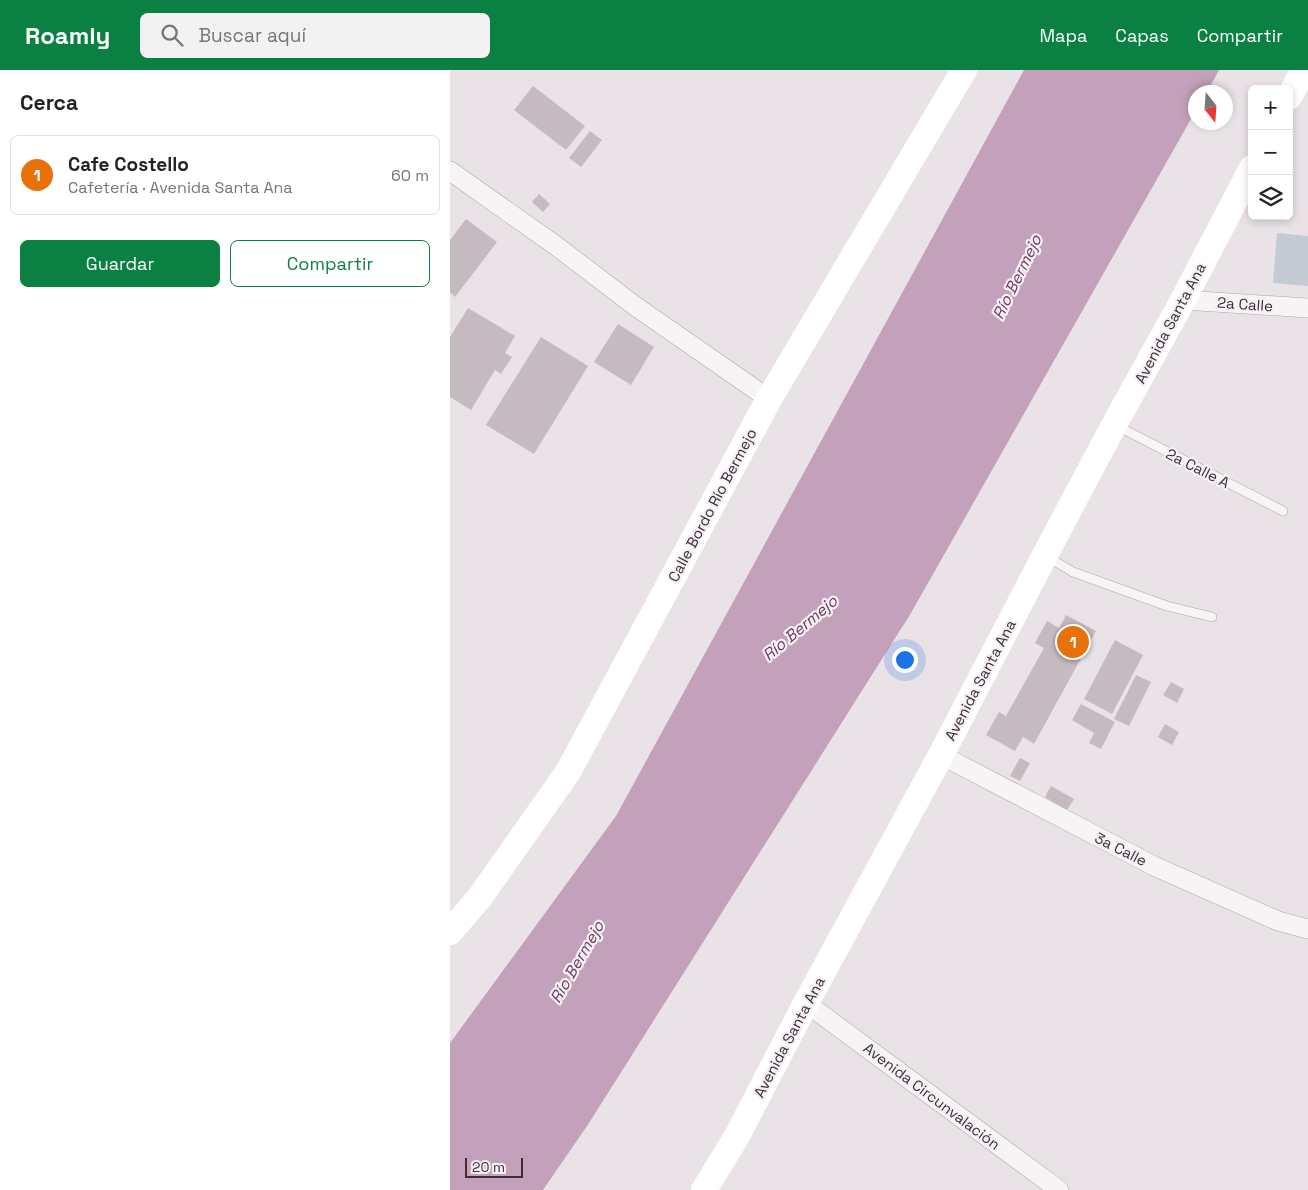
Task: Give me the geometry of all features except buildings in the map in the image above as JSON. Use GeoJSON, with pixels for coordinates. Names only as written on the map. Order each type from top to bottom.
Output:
{"type":"FeatureCollection","features":[{"type":"Feature","properties":{"kind":"main road","name":"Calle Bordo Río Bermejo"},"geometry":{"type":"LineString","coordinates":[[450,932],[480,897],[568,772],[770,399],[964,70]]}},
{"type":"Feature","properties":{"kind":"main road"},"geometry":{"type":"LineString","coordinates":[[1293,90],[1304,70]]}},
{"type":"Feature","properties":{"kind":"main road","name":"Avenida Santa Ana"},"geometry":{"type":"LineString","coordinates":[[704,1190],[737,1136],[806,1002],[941,755],[1114,425],[1183,300],[1248,175]]}},
{"type":"Feature","properties":{"kind":"street"},"geometry":{"type":"LineString","coordinates":[[450,171],[555,245],[635,306],[770,399]]}},
{"type":"Feature","properties":{"kind":"street","name":"2a Calle"},"geometry":{"type":"LineString","coordinates":[[1183,300],[1308,308]]}},
{"type":"Feature","properties":{"kind":"street","name":"3a Calle"},"geometry":{"type":"LineString","coordinates":[[941,755],[1154,866],[1278,921],[1308,929]]}},
{"type":"Feature","properties":{"kind":"street","name":"Avenida Circunvalación"},"geometry":{"type":"LineString","coordinates":[[806,1002],[1059,1190]]}},
{"type":"Feature","properties":{"kind":"lane","name":"2a Calle A"},"geometry":{"type":"LineString","coordinates":[[1114,425],[1283,511]]}},
{"type":"Feature","properties":{"kind":"lane"},"geometry":{"type":"LineString","coordinates":[[1045,556],[1073,572],[1166,606],[1212,617]]}},
{"type":"Feature","properties":{"kind":"shaded area"},"geometry":{"type":"Polygon","coordinates":[[[1277,233],[1308,236],[1308,286],[1273,283],[1277,233]]]}},
{"type":"Feature","properties":{"kind":"water","name":"Río Bermejo"},"geometry":{"type":"Polygon","coordinates":[[[1024,70],[1219,70],[1211,85],[1188,85],[1188,124],[911,613],[589,1123],[543,1190],[450,1190],[450,1043],[616,816],[1024,70]]]}},
{"type":"Feature","properties":{"kind":"place","name":"Cafe Costello"},"geometry":{"type":"Point","coordinates":[1073,642]}}]}
